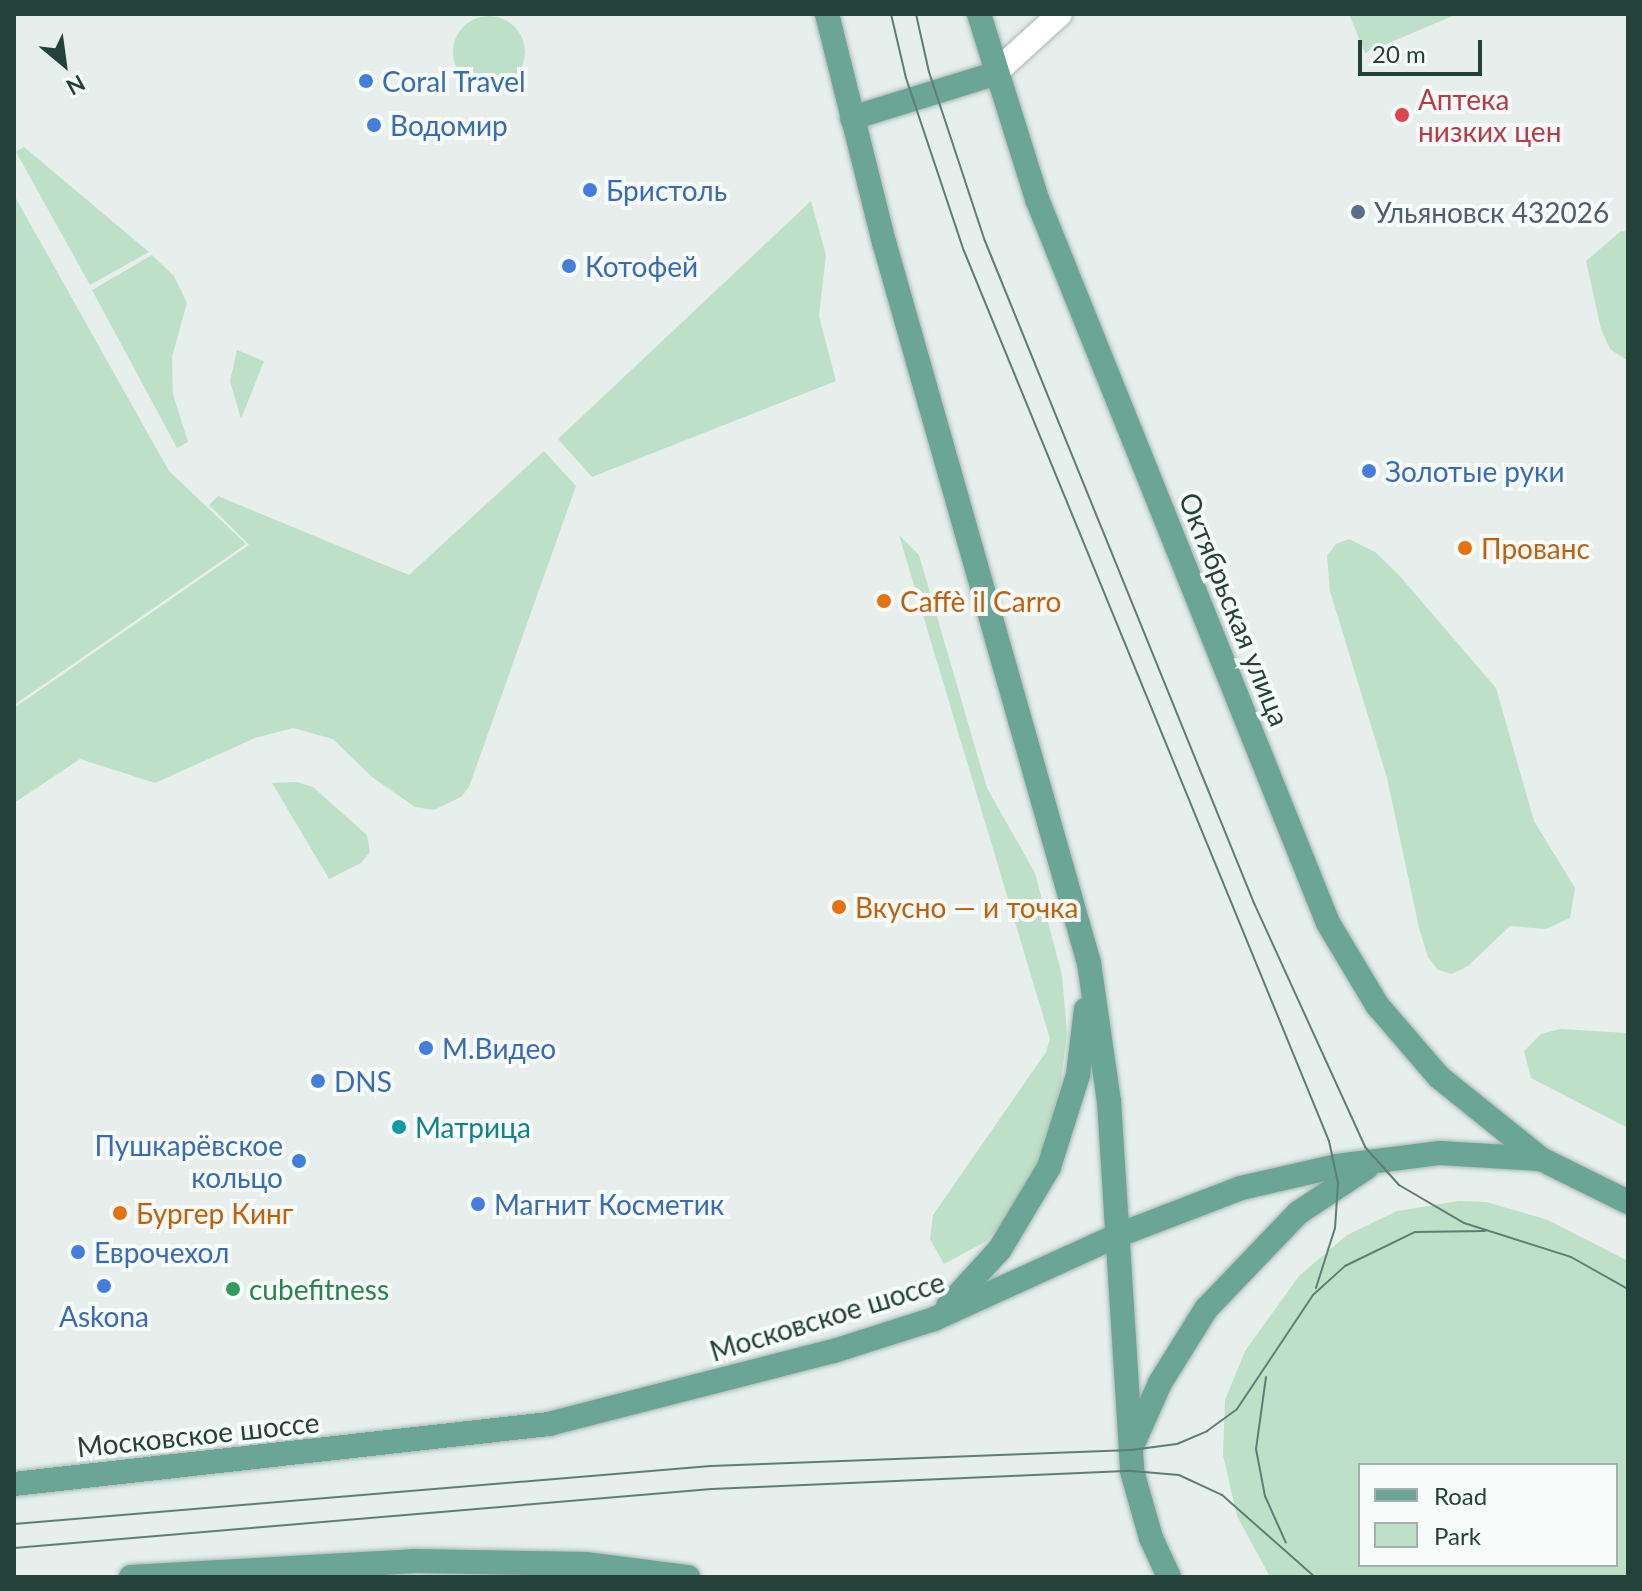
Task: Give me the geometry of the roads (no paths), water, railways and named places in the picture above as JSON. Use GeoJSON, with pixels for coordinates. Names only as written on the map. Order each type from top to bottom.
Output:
{"type":"FeatureCollection","features":[{"type":"Feature","properties":{"kind":"main road"},"geometry":{"type":"LineString","coordinates":[[827,14],[852,118],[1089,963],[1109,1101],[1131,1450],[1151,1538],[1169,1577]]}},
{"type":"Feature","properties":{"kind":"main road","name":"Октябрьская улица"},"geometry":{"type":"LineString","coordinates":[[979,14],[994,74],[1037,199],[1328,923],[1377,1005],[1439,1077],[1541,1159]]}},
{"type":"Feature","properties":{"kind":"main road"},"geometry":{"type":"LineString","coordinates":[[852,118],[994,74]]}},
{"type":"Feature","properties":{"kind":"main road"},"geometry":{"type":"LineString","coordinates":[[934,1319],[1000,1249],[1049,1167],[1078,1075],[1089,963]]}},
{"type":"Feature","properties":{"kind":"main road","name":"Московское шоссе"},"geometry":{"type":"LineString","coordinates":[[14,1484],[549,1424],[834,1351],[934,1319],[1116,1236],[1267,1180],[1440,1153],[1541,1159],[1628,1202]]}},
{"type":"Feature","properties":{"kind":"main road"},"geometry":{"type":"LineString","coordinates":[[1131,1450],[1181,1346],[1223,1289],[1298,1213],[1375,1163]]}},
{"type":"Feature","properties":{"kind":"main road"},"geometry":{"type":"LineString","coordinates":[[131,1577],[413,1561],[585,1564],[688,1577]]}},
{"type":"Feature","properties":{"kind":"street"},"geometry":{"type":"LineString","coordinates":[[994,74],[1060,14]]}},
{"type":"Feature","properties":{"kind":"tram line"},"geometry":{"type":"LineString","coordinates":[[891,14],[906,78],[964,251],[1329,1141],[1338,1183],[1335,1228],[1316,1288]]}},
{"type":"Feature","properties":{"kind":"tram line"},"geometry":{"type":"LineString","coordinates":[[916,14],[929,72],[985,241],[1254,903],[1365,1147],[1399,1185],[1464,1223],[1571,1257],[1628,1289]]}},
{"type":"Feature","properties":{"kind":"tram line"},"geometry":{"type":"LineString","coordinates":[[14,1524],[711,1466],[1131,1450],[1177,1444],[1207,1431],[1237,1409],[1313,1295],[1345,1266],[1415,1232],[1485,1231]]}},
{"type":"Feature","properties":{"kind":"tram line"},"geometry":{"type":"LineString","coordinates":[[1266,1377],[1256,1449],[1265,1496],[1286,1543]]}},
{"type":"Feature","properties":{"kind":"tram line"},"geometry":{"type":"LineString","coordinates":[[14,1548],[712,1489],[1132,1471],[1179,1475],[1222,1495],[1315,1577]]}},
{"type":"Feature","properties":{"kind":"place","name":"Coral Travel"},"geometry":{"type":"Point","coordinates":[366,81]}},
{"type":"Feature","properties":{"kind":"place","name":"Аптека низких цен"},"geometry":{"type":"Point","coordinates":[1402,115]}},
{"type":"Feature","properties":{"kind":"place","name":"Водомир"},"geometry":{"type":"Point","coordinates":[374,125]}},
{"type":"Feature","properties":{"kind":"place","name":"Бристоль"},"geometry":{"type":"Point","coordinates":[590,190]}},
{"type":"Feature","properties":{"kind":"place","name":"Ульяновск 432026"},"geometry":{"type":"Point","coordinates":[1358,212]}},
{"type":"Feature","properties":{"kind":"place","name":"Котофей"},"geometry":{"type":"Point","coordinates":[569,266]}},
{"type":"Feature","properties":{"kind":"place","name":"Золотые руки"},"geometry":{"type":"Point","coordinates":[1369,471]}},
{"type":"Feature","properties":{"kind":"place","name":"Прованс"},"geometry":{"type":"Point","coordinates":[1465,548]}},
{"type":"Feature","properties":{"kind":"place","name":"Caffè il Carro"},"geometry":{"type":"Point","coordinates":[884,601]}},
{"type":"Feature","properties":{"kind":"place","name":"Вкусно — и точка"},"geometry":{"type":"Point","coordinates":[839,907]}},
{"type":"Feature","properties":{"kind":"place","name":"М.Видео"},"geometry":{"type":"Point","coordinates":[426,1048]}},
{"type":"Feature","properties":{"kind":"place","name":"DNS"},"geometry":{"type":"Point","coordinates":[318,1081]}},
{"type":"Feature","properties":{"kind":"place","name":"Матрица"},"geometry":{"type":"Point","coordinates":[399,1127]}},
{"type":"Feature","properties":{"kind":"place","name":"Пушкарёвское кольцо"},"geometry":{"type":"Point","coordinates":[299,1161]}},
{"type":"Feature","properties":{"kind":"place","name":"Магнит Косметик"},"geometry":{"type":"Point","coordinates":[478,1204]}},
{"type":"Feature","properties":{"kind":"place","name":"Бургер Кинг"},"geometry":{"type":"Point","coordinates":[120,1213]}},
{"type":"Feature","properties":{"kind":"place","name":"Еврочехол"},"geometry":{"type":"Point","coordinates":[78,1252]}},
{"type":"Feature","properties":{"kind":"place","name":"Askona"},"geometry":{"type":"Point","coordinates":[104,1286]}},
{"type":"Feature","properties":{"kind":"place","name":"cubefitness"},"geometry":{"type":"Point","coordinates":[233,1289]}}]}
